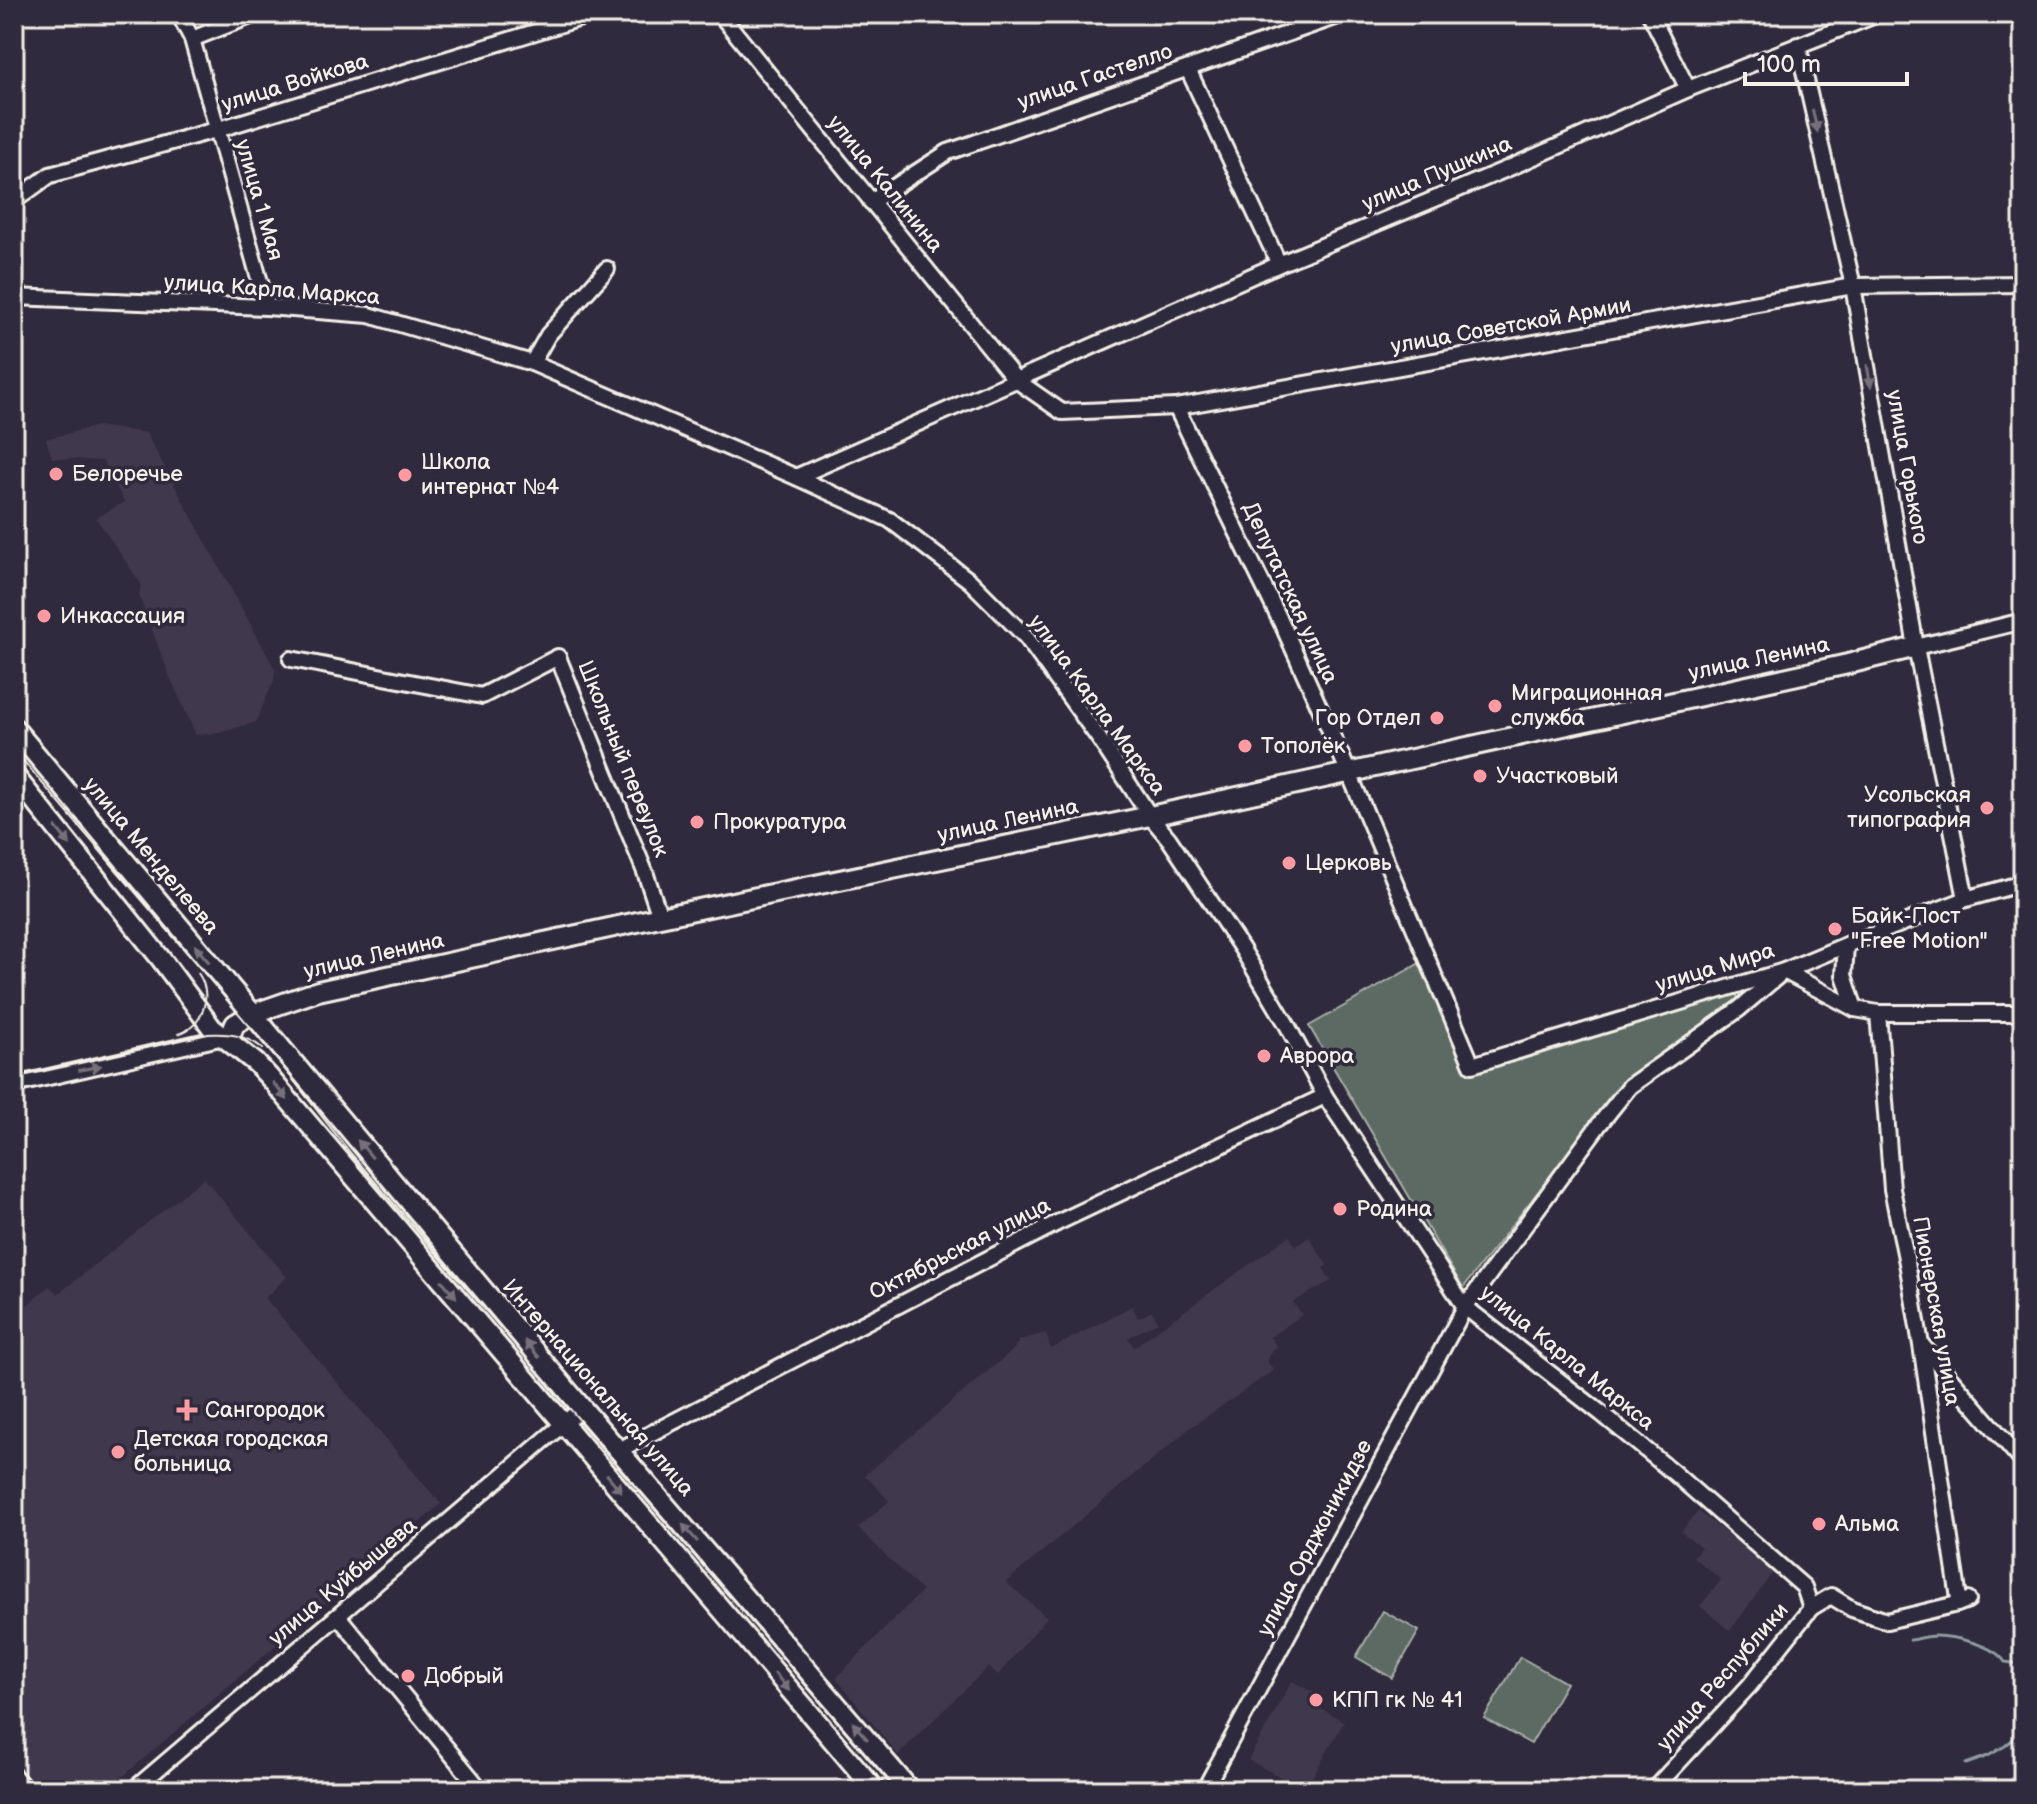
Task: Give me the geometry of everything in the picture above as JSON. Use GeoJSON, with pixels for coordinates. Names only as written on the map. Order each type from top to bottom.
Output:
{"type":"FeatureCollection","features":[{"type":"Feature","properties":{"kind":"main road","name":"улица Ленина"},"geometry":{"type":"LineString","coordinates":[[224,1037],[231,1034],[239,1020],[318,991],[1150,816],[1916,647]]}},
{"type":"Feature","properties":{"kind":"main road","name":"улица Менделеева"},"geometry":{"type":"LineString","coordinates":[[14,728],[252,1014]]}},
{"type":"Feature","properties":{"kind":"main road"},"geometry":{"type":"LineString","coordinates":[[14,775],[212,1028],[269,1077],[875,1790]]}},
{"type":"Feature","properties":{"kind":"main road","name":"Интернациональная улица"},"geometry":{"type":"LineString","coordinates":[[252,1014],[582,1408],[910,1790]]}},
{"type":"Feature","properties":{"kind":"street","name":"улица 1 Мая"},"geometry":{"type":"LineString","coordinates":[[179,14],[192,39],[267,307]]}},
{"type":"Feature","properties":{"kind":"street"},"geometry":{"type":"LineString","coordinates":[[192,39],[256,14]]}},
{"type":"Feature","properties":{"kind":"street","name":"улица Войкова"},"geometry":{"type":"LineString","coordinates":[[14,201],[50,175],[216,130],[594,14]]}},
{"type":"Feature","properties":{"kind":"street","name":"улица Калинина"},"geometry":{"type":"LineString","coordinates":[[720,14],[1016,380]]}},
{"type":"Feature","properties":{"kind":"street","name":"улица Гастелло"},"geometry":{"type":"LineString","coordinates":[[871,202],[948,152],[1344,14]]}},
{"type":"Feature","properties":{"kind":"street"},"geometry":{"type":"LineString","coordinates":[[1650,14],[1688,89]]}},
{"type":"Feature","properties":{"kind":"street","name":"улица Пушкина"},"geometry":{"type":"LineString","coordinates":[[796,477],[1279,264],[1688,89],[1878,14]]}},
{"type":"Feature","properties":{"kind":"street","name":"улица Горького"},"geometry":{"type":"LineString","coordinates":[[1798,45],[1853,286],[1916,647],[1966,899]]}},
{"type":"Feature","properties":{"kind":"street"},"geometry":{"type":"LineString","coordinates":[[796,477],[1279,264],[1188,69]]}},
{"type":"Feature","properties":{"kind":"street"},"geometry":{"type":"LineString","coordinates":[[532,363],[548,335],[607,269]]}},
{"type":"Feature","properties":{"kind":"street","name":"улица Советской Армии"},"geometry":{"type":"LineString","coordinates":[[1016,380],[1062,412],[1176,407],[1853,286],[2023,284]]}},
{"type":"Feature","properties":{"kind":"street","name":"улица Карла Маркса"},"geometry":{"type":"LineString","coordinates":[[14,297],[267,307],[369,315],[532,363],[890,520],[970,581],[1026,637],[1169,839],[1242,949],[1325,1096],[1465,1307],[1674,1473],[1804,1587]]}},
{"type":"Feature","properties":{"kind":"street","name":"Депутатская улица"},"geometry":{"type":"LineString","coordinates":[[1176,407],[1283,626],[1349,773],[1472,1065]]}},
{"type":"Feature","properties":{"kind":"street","name":"улица Ленина"},"geometry":{"type":"LineString","coordinates":[[1916,647],[2023,621]]}},
{"type":"Feature","properties":{"kind":"street","name":"Школьный переулок"},"geometry":{"type":"LineString","coordinates":[[291,659],[482,696],[558,657],[645,872],[660,917]]}},
{"type":"Feature","properties":{"kind":"street","name":"улица Мира"},"geometry":{"type":"LineString","coordinates":[[1472,1065],[1784,971],[1966,899],[2023,883]]}},
{"type":"Feature","properties":{"kind":"street"},"geometry":{"type":"LineString","coordinates":[[1846,945],[1844,975],[1855,1009]]}},
{"type":"Feature","properties":{"kind":"street"},"geometry":{"type":"LineString","coordinates":[[1784,971],[1855,1009],[1878,1013],[2023,1013]]}},
{"type":"Feature","properties":{"kind":"street","name":"улица Орджоникидзе"},"geometry":{"type":"LineString","coordinates":[[1204,1790],[1465,1307],[1630,1086],[1739,1009],[1784,971]]}},
{"type":"Feature","properties":{"kind":"street","name":"Пионерская улица"},"geometry":{"type":"LineString","coordinates":[[1811,1608],[1831,1596],[1852,1609],[1887,1621],[1962,1602],[1959,1599],[1908,1268],[1892,1189],[1878,1013]]}},
{"type":"Feature","properties":{"kind":"street","name":"улица Ленина"},"geometry":{"type":"LineString","coordinates":[[14,1085],[224,1037]]}},
{"type":"Feature","properties":{"kind":"street","name":"Октябрьская улица"},"geometry":{"type":"LineString","coordinates":[[619,1450],[1057,1223],[1325,1096]]}},
{"type":"Feature","properties":{"kind":"street"},"geometry":{"type":"LineString","coordinates":[[1921,1345],[2023,1462]]}},
{"type":"Feature","properties":{"kind":"street","name":"улица Куйбышева"},"geometry":{"type":"LineString","coordinates":[[133,1790],[582,1408]]}},
{"type":"Feature","properties":{"kind":"street","name":"улица Республики"},"geometry":{"type":"LineString","coordinates":[[1653,1790],[1750,1685],[1811,1608],[1804,1587]]}},
{"type":"Feature","properties":{"kind":"street"},"geometry":{"type":"LineString","coordinates":[[338,1616],[481,1790]]}},
{"type":"Feature","properties":{"kind":"street"},"geometry":{"type":"LineString","coordinates":[[14,1776],[26,1790]]}},
{"type":"Feature","properties":{"kind":"shaded area"},"geometry":{"type":"Polygon","coordinates":[[[98,426],[146,433],[275,669],[274,680],[256,722],[219,733],[196,735],[139,596],[141,584],[96,518],[124,502],[103,461],[52,458],[46,439],[98,426]]]}},
{"type":"Feature","properties":{"kind":"shaded area","name":"Сангородок"},"geometry":{"type":"Polygon","coordinates":[[[204,1178],[287,1277],[265,1298],[441,1504],[107,1790],[40,1790],[14,1760],[14,1313],[16,1315],[49,1286],[58,1294],[204,1178]]]}},
{"type":"Feature","properties":{"kind":"shaded area"},"geometry":{"type":"Polygon","coordinates":[[[1289,1236],[1296,1246],[1309,1237],[1327,1265],[1323,1268],[1331,1281],[1293,1302],[1302,1315],[1270,1337],[1277,1347],[1269,1353],[1267,1362],[1274,1370],[1190,1428],[1006,1582],[1047,1617],[998,1675],[988,1667],[898,1755],[836,1678],[922,1591],[858,1528],[889,1501],[865,1475],[1012,1351],[1020,1340],[1046,1333],[1051,1349],[1132,1306],[1138,1318],[1152,1311],[1158,1322],[1128,1338],[1134,1347],[1289,1236]]]}},
{"type":"Feature","properties":{"kind":"shaded area"},"geometry":{"type":"Polygon","coordinates":[[[1698,1511],[1774,1571],[1730,1631],[1700,1606],[1721,1580],[1693,1557],[1701,1547],[1681,1532],[1698,1511]]]}},
{"type":"Feature","properties":{"kind":"shaded area"},"geometry":{"type":"Polygon","coordinates":[[[1292,1681],[1325,1699],[1320,1708],[1344,1722],[1305,1790],[1248,1760],[1292,1681]]]}},
{"type":"Feature","properties":{"kind":"green space"},"geometry":{"type":"Polygon","coordinates":[[[1420,963],[1469,1073],[1734,989],[1740,1003],[1623,1083],[1463,1288],[1309,1026],[1420,963]]]}},
{"type":"Feature","properties":{"kind":"green space"},"geometry":{"type":"Polygon","coordinates":[[[1383,1611],[1419,1631],[1392,1678],[1356,1657],[1383,1611]]]}},
{"type":"Feature","properties":{"kind":"green space"},"geometry":{"type":"Polygon","coordinates":[[[1520,1657],[1566,1683],[1531,1744],[1484,1718],[1520,1657]]]}},
{"type":"Feature","properties":{"kind":"waterway"},"geometry":{"type":"LineString","coordinates":[[1910,1640],[1932,1636],[1953,1638],[1983,1646],[2005,1662],[2023,1662]]}},
{"type":"Feature","properties":{"kind":"waterway"},"geometry":{"type":"LineString","coordinates":[[1966,1764],[1988,1756],[2023,1731]]}},
{"type":"Feature","properties":{"kind":"tram line"},"geometry":{"type":"LineString","coordinates":[[14,750],[269,1049],[352,1155],[897,1790]]}},
{"type":"Feature","properties":{"kind":"tram line"},"geometry":{"type":"LineString","coordinates":[[178,1034],[194,1024],[203,1009],[205,991],[198,973]]}},
{"type":"Feature","properties":{"kind":"tram line"},"geometry":{"type":"LineString","coordinates":[[14,1078],[208,1034],[237,1036],[263,1049]]}},
{"type":"Feature","properties":{"kind":"place","name":"Белоречье"},"geometry":{"type":"Point","coordinates":[56,474]}},
{"type":"Feature","properties":{"kind":"place","name":"Школа интернат №4"},"geometry":{"type":"Point","coordinates":[405,475]}},
{"type":"Feature","properties":{"kind":"place","name":"Инкассация"},"geometry":{"type":"Point","coordinates":[44,616]}},
{"type":"Feature","properties":{"kind":"place","name":"Миграционная служба"},"geometry":{"type":"Point","coordinates":[1495,706]}},
{"type":"Feature","properties":{"kind":"place","name":"Гор Отдел"},"geometry":{"type":"Point","coordinates":[1437,718]}},
{"type":"Feature","properties":{"kind":"place","name":"Тополёк"},"geometry":{"type":"Point","coordinates":[1245,746]}},
{"type":"Feature","properties":{"kind":"place","name":"Участковый"},"geometry":{"type":"Point","coordinates":[1480,776]}},
{"type":"Feature","properties":{"kind":"place","name":"Усольская типография"},"geometry":{"type":"Point","coordinates":[1987,808]}},
{"type":"Feature","properties":{"kind":"place","name":"Прокуратура"},"geometry":{"type":"Point","coordinates":[697,822]}},
{"type":"Feature","properties":{"kind":"place","name":"Церковь"},"geometry":{"type":"Point","coordinates":[1289,863]}},
{"type":"Feature","properties":{"kind":"place","name":"Байк-Пост \"Free Motion\""},"geometry":{"type":"Point","coordinates":[1835,929]}},
{"type":"Feature","properties":{"kind":"place","name":"Аврора"},"geometry":{"type":"Point","coordinates":[1264,1056]}},
{"type":"Feature","properties":{"kind":"place","name":"Родина"},"geometry":{"type":"Point","coordinates":[1340,1209]}},
{"type":"Feature","properties":{"kind":"place","name":"Сангородок"},"geometry":{"type":"Point","coordinates":[187,1410]}},
{"type":"Feature","properties":{"kind":"place","name":"Детская городская больница"},"geometry":{"type":"Point","coordinates":[118,1452]}},
{"type":"Feature","properties":{"kind":"place","name":"Альма"},"geometry":{"type":"Point","coordinates":[1819,1524]}},
{"type":"Feature","properties":{"kind":"place","name":"Добрый"},"geometry":{"type":"Point","coordinates":[408,1676]}},
{"type":"Feature","properties":{"kind":"place","name":"КПП гк № 41"},"geometry":{"type":"Point","coordinates":[1316,1700]}}]}
